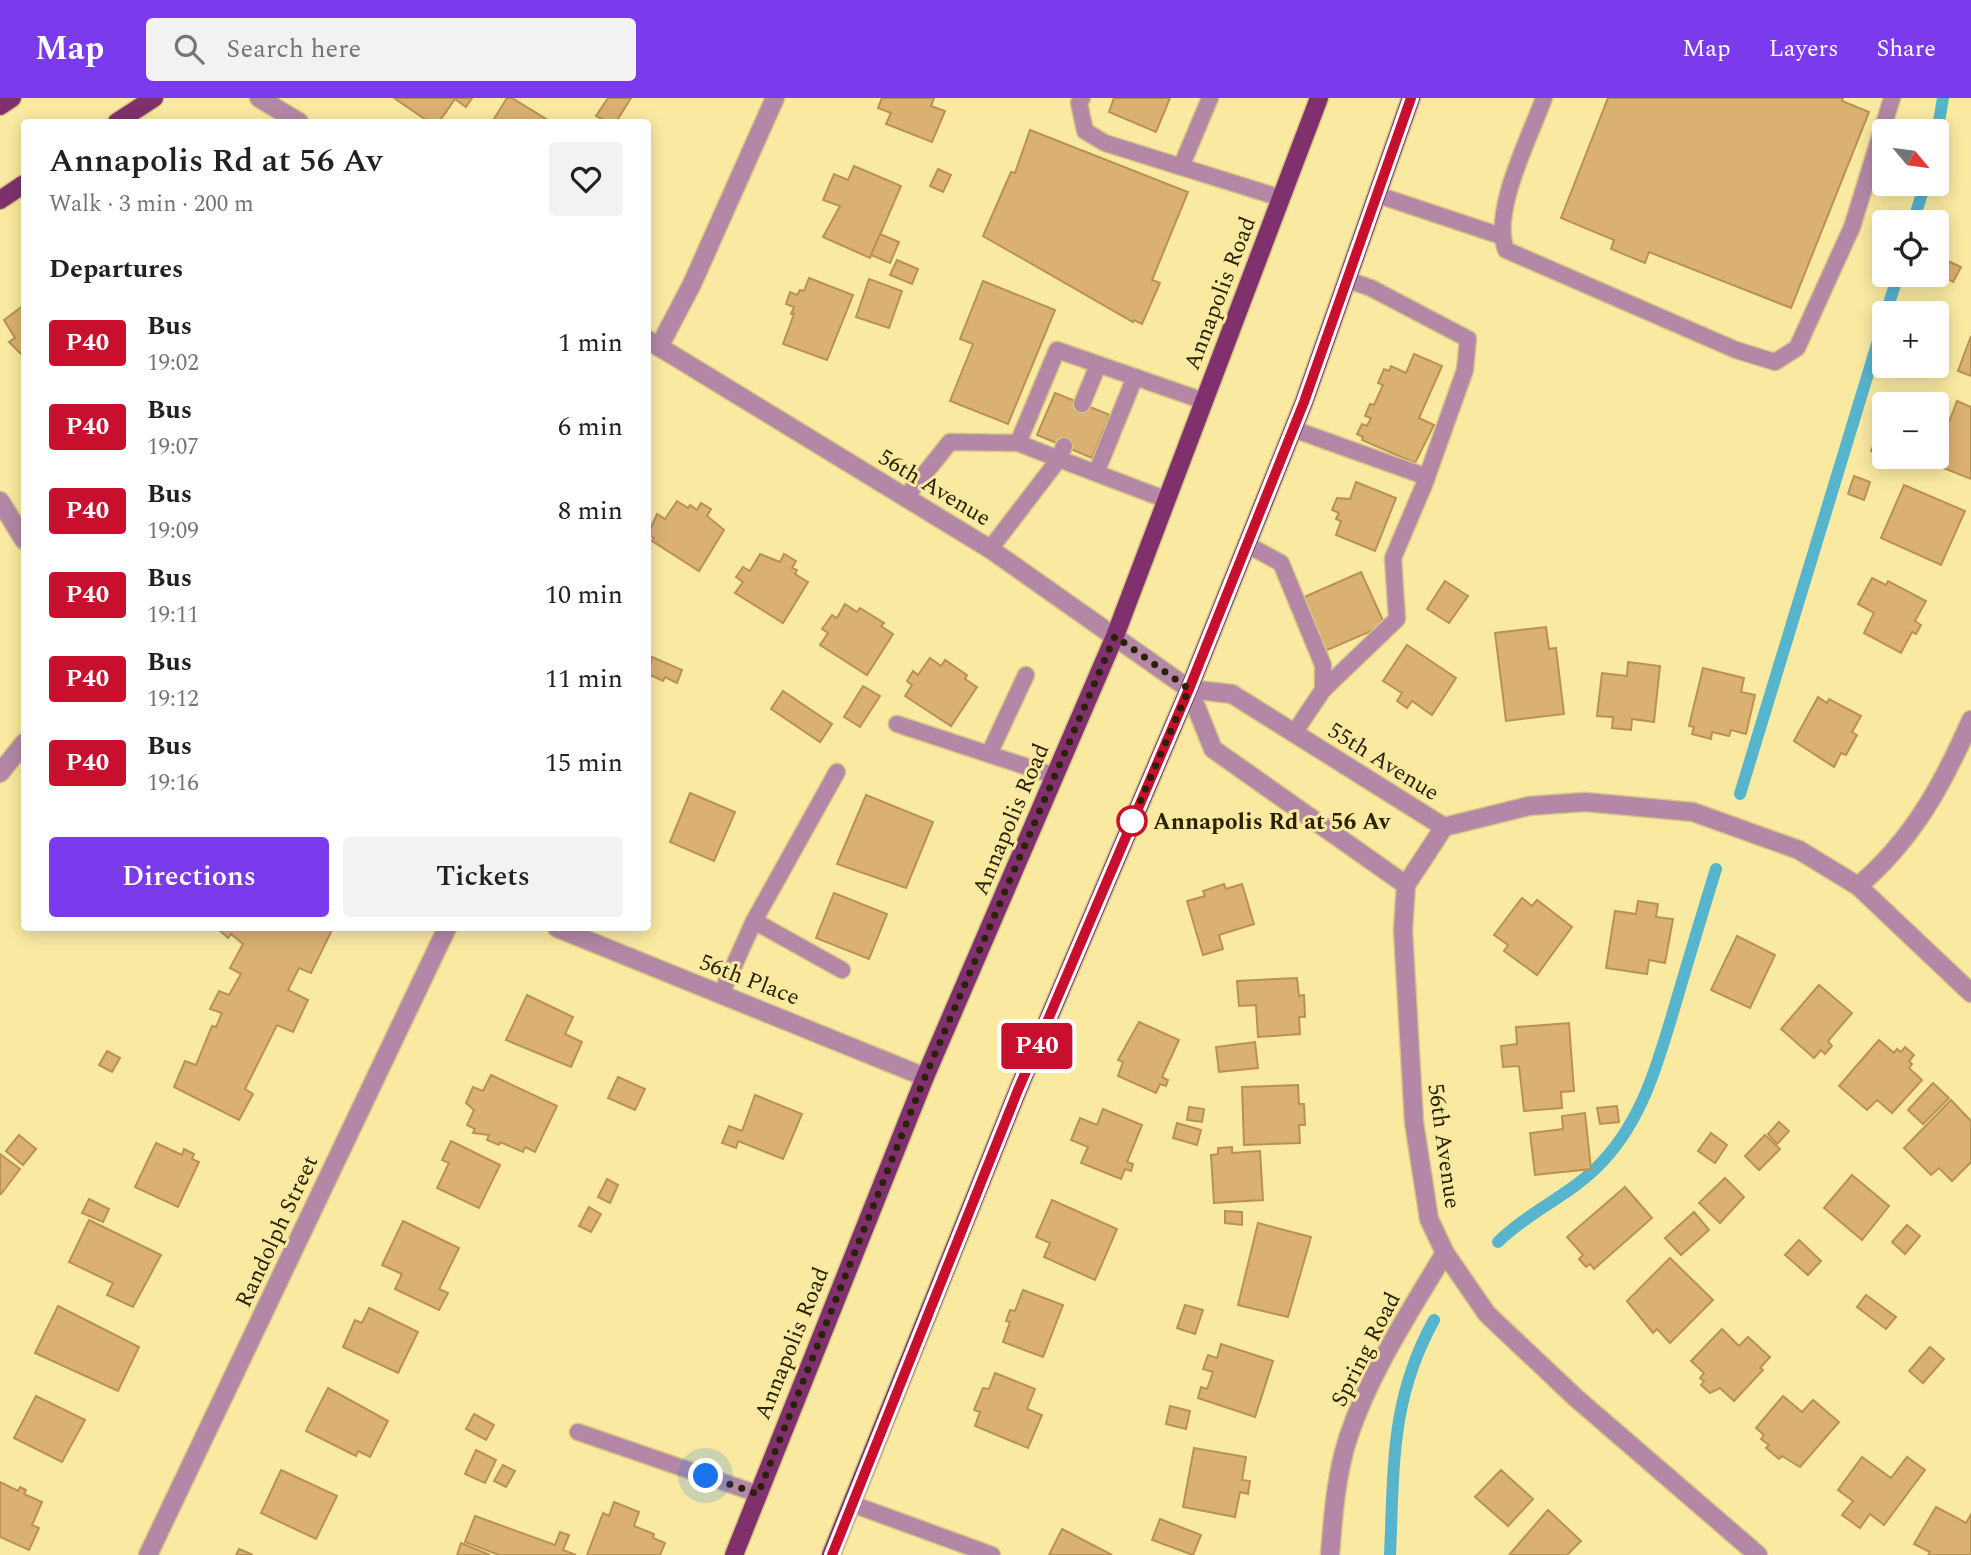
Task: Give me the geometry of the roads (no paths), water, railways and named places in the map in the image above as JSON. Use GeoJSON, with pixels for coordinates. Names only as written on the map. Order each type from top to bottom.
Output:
{"type":"FeatureCollection","features":[{"type":"Feature","properties":{"kind":"main road"},"geometry":{"type":"LineString","coordinates":[[122,119],[154,98]]}},
{"type":"Feature","properties":{"kind":"main road","name":"Annapolis Road"},"geometry":{"type":"LineString","coordinates":[[734,1555],[925,1077],[1115,636],[1319,98]]}},
{"type":"Feature","properties":{"kind":"main road"},"geometry":{"type":"LineString","coordinates":[[831,1555],[1024,1077],[1189,689],[1293,429],[1411,98]]}},
{"type":"Feature","properties":{"kind":"main road"},"geometry":{"type":"LineString","coordinates":[[0,200],[21,186]]}},
{"type":"Feature","properties":{"kind":"street"},"geometry":{"type":"LineString","coordinates":[[259,98],[294,119]]}},
{"type":"Feature","properties":{"kind":"street"},"geometry":{"type":"LineString","coordinates":[[653,343],[692,284],[775,98]]}},
{"type":"Feature","properties":{"kind":"street","name":"56th Avenue"},"geometry":{"type":"LineString","coordinates":[[653,343],[990,549],[1189,689]]}},
{"type":"Feature","properties":{"kind":"street"},"geometry":{"type":"LineString","coordinates":[[0,502],[21,535]]}},
{"type":"Feature","properties":{"kind":"street"},"geometry":{"type":"LineString","coordinates":[[1189,689],[1213,749],[1406,885]]}},
{"type":"Feature","properties":{"kind":"street","name":"55th Avenue"},"geometry":{"type":"LineString","coordinates":[[1189,689],[1232,694],[1444,827],[1529,806],[1585,802],[1693,812],[1799,850],[1858,886],[1971,993]]}},
{"type":"Feature","properties":{"kind":"street"},"geometry":{"type":"LineString","coordinates":[[1858,886],[1889,860],[1923,815],[1971,720]]}},
{"type":"Feature","properties":{"kind":"street"},"geometry":{"type":"LineString","coordinates":[[0,773],[21,747]]}},
{"type":"Feature","properties":{"kind":"street","name":"56th Avenue"},"geometry":{"type":"LineString","coordinates":[[1444,827],[1406,885],[1403,930],[1414,1122],[1429,1219],[1445,1253],[1487,1314],[1576,1398],[1758,1555]]}},
{"type":"Feature","properties":{"kind":"street","name":"Randolph Street"},"geometry":{"type":"LineString","coordinates":[[148,1555],[446,931]]}},
{"type":"Feature","properties":{"kind":"street","name":"56th Place"},"geometry":{"type":"LineString","coordinates":[[564,931],[925,1077]]}},
{"type":"Feature","properties":{"kind":"street","name":"Spring Road"},"geometry":{"type":"LineString","coordinates":[[1330,1555],[1337,1490],[1348,1441],[1366,1391],[1445,1253]]}},
{"type":"Feature","properties":{"kind":"lane"},"geometry":{"type":"LineString","coordinates":[[1082,98],[1079,103],[1084,131],[1105,143],[1281,198]]}},
{"type":"Feature","properties":{"kind":"lane"},"geometry":{"type":"LineString","coordinates":[[1181,167],[1210,98]]}},
{"type":"Feature","properties":{"kind":"lane"},"geometry":{"type":"LineString","coordinates":[[1544,98],[1505,207],[1501,236],[1506,250],[1737,350],[1775,362],[1797,348],[1852,227],[1892,98]]}},
{"type":"Feature","properties":{"kind":"lane"},"geometry":{"type":"LineString","coordinates":[[1378,195],[1501,236]]}},
{"type":"Feature","properties":{"kind":"lane"},"geometry":{"type":"LineString","coordinates":[[1294,733],[1323,690],[1398,619],[1392,558],[1427,477],[1465,370],[1468,339],[1371,288],[1348,280]]}},
{"type":"Feature","properties":{"kind":"lane"},"geometry":{"type":"LineString","coordinates":[[1018,443],[1057,350],[1204,401]]}},
{"type":"Feature","properties":{"kind":"lane"},"geometry":{"type":"LineString","coordinates":[[1082,404],[1098,365]]}},
{"type":"Feature","properties":{"kind":"lane"},"geometry":{"type":"LineString","coordinates":[[1096,473],[1135,377]]}},
{"type":"Feature","properties":{"kind":"lane"},"geometry":{"type":"LineString","coordinates":[[1293,429],[1427,477]]}},
{"type":"Feature","properties":{"kind":"lane"},"geometry":{"type":"LineString","coordinates":[[905,498],[950,442],[1018,443],[1062,453],[1096,473],[1167,500]]}},
{"type":"Feature","properties":{"kind":"lane"},"geometry":{"type":"LineString","coordinates":[[990,549],[1062,453]]}},
{"type":"Feature","properties":{"kind":"lane"},"geometry":{"type":"LineString","coordinates":[[1246,544],[1281,563],[1323,665],[1323,690]]}},
{"type":"Feature","properties":{"kind":"lane"},"geometry":{"type":"LineString","coordinates":[[989,754],[1026,675]]}},
{"type":"Feature","properties":{"kind":"lane"},"geometry":{"type":"LineString","coordinates":[[897,724],[1055,776]]}},
{"type":"Feature","properties":{"kind":"lane"},"geometry":{"type":"LineString","coordinates":[[721,994],[754,921],[837,772]]}},
{"type":"Feature","properties":{"kind":"lane"},"geometry":{"type":"LineString","coordinates":[[754,921],[842,970]]}},
{"type":"Feature","properties":{"kind":"lane"},"geometry":{"type":"LineString","coordinates":[[578,1432],[758,1494]]}},
{"type":"Feature","properties":{"kind":"lane"},"geometry":{"type":"LineString","coordinates":[[852,1504],[992,1555]]}},
{"type":"Feature","properties":{"kind":"waterway"},"geometry":{"type":"LineString","coordinates":[[1939,119],[1943,98]]}},
{"type":"Feature","properties":{"kind":"waterway"},"geometry":{"type":"LineString","coordinates":[[1917,210],[1921,196]]}},
{"type":"Feature","properties":{"kind":"waterway"},"geometry":{"type":"LineString","coordinates":[[1890,301],[1894,287]]}},
{"type":"Feature","properties":{"kind":"waterway"},"geometry":{"type":"LineString","coordinates":[[1740,794],[1872,361]]}},
{"type":"Feature","properties":{"kind":"waterway"},"geometry":{"type":"LineString","coordinates":[[1498,1242],[1591,1173],[1629,1126],[1656,1066],[1716,869]]}},
{"type":"Feature","properties":{"kind":"waterway"},"geometry":{"type":"LineString","coordinates":[[1390,1555],[1394,1463],[1402,1406],[1409,1378],[1434,1320]]}},
{"type":"Feature","properties":{"kind":"place","name":"Annapolis Rd at 56 Av"},"geometry":{"type":"Point","coordinates":[1132,821]}}]}
